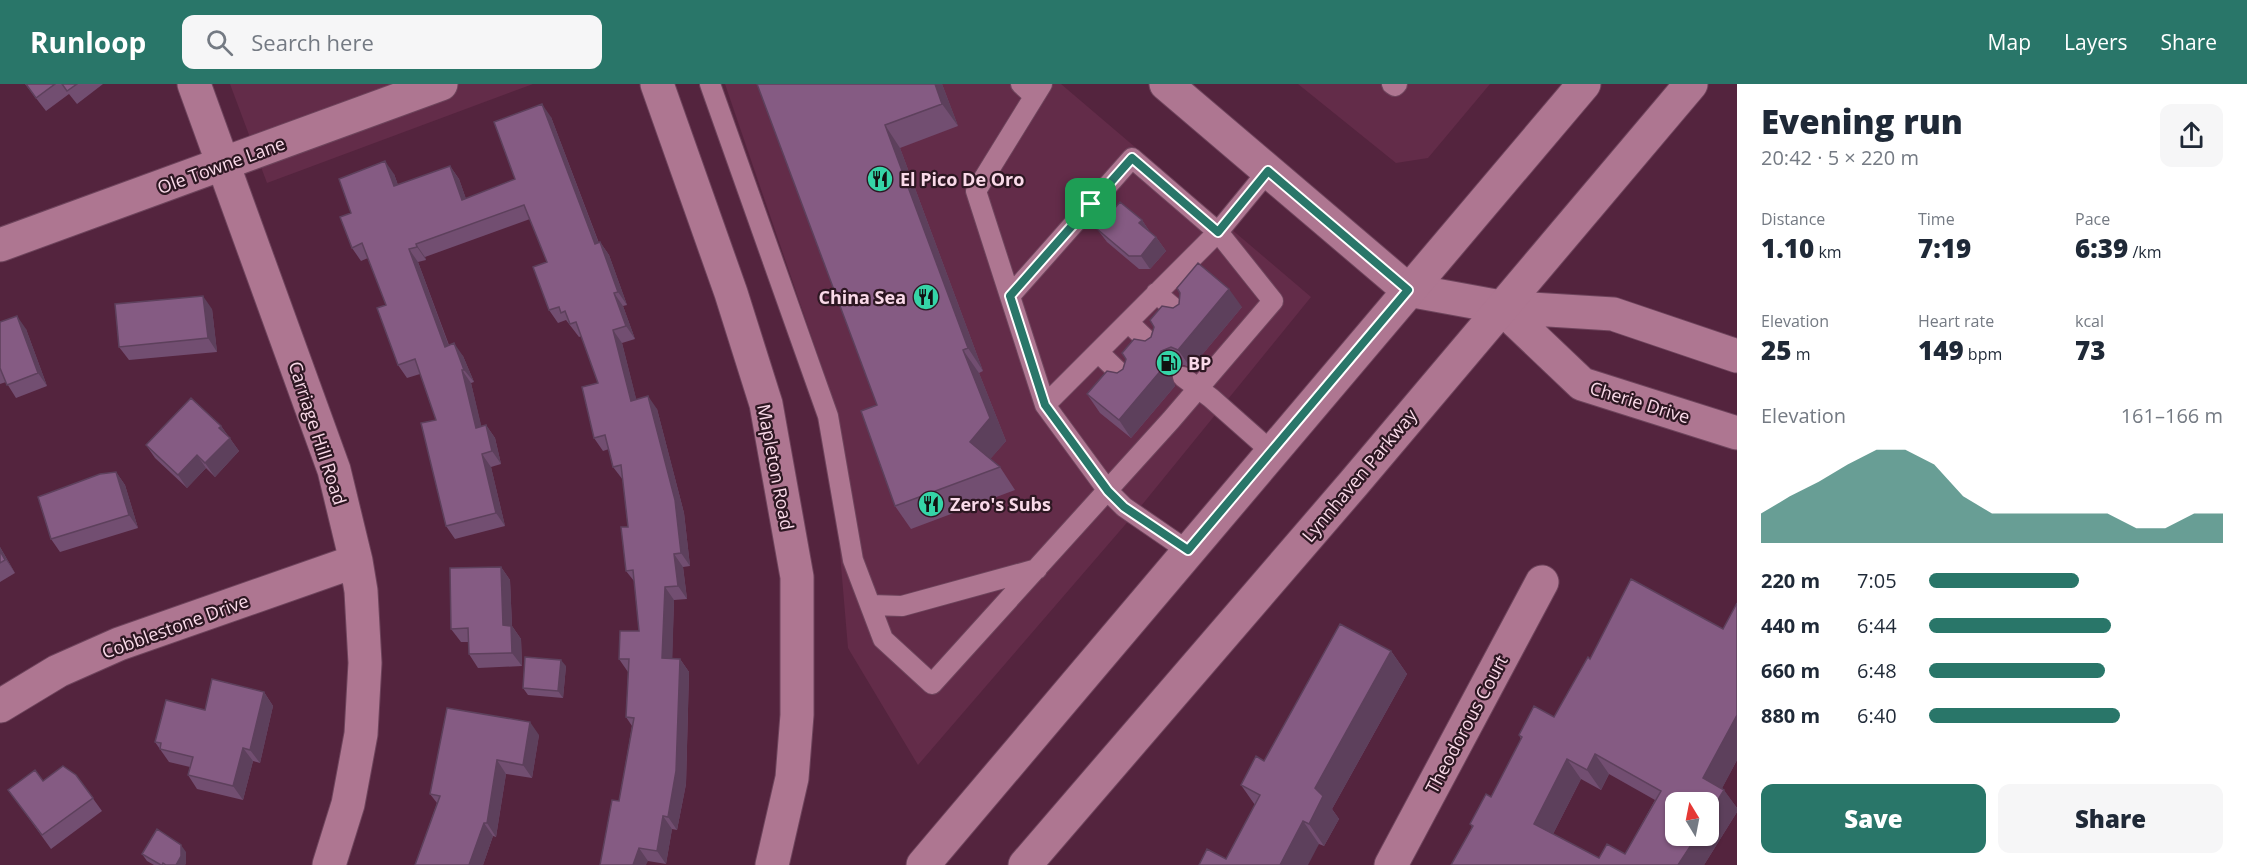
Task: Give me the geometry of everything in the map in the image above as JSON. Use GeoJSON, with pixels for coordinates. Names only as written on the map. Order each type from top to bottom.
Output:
{"type":"FeatureCollection","features":[{"type":"Feature","properties":{"kind":"street","name":"Carriage Hill Road"},"geometry":{"type":"LineString","coordinates":[[194,84],[334,470],[356,561],[361,591],[365,663],[361,734],[348,804],[329,865]]}},
{"type":"Feature","properties":{"kind":"street","name":"Ole Towne Lane"},"geometry":{"type":"LineString","coordinates":[[0,245],[441,84]]}},
{"type":"Feature","properties":{"kind":"street","name":"Mapleton Road"},"geometry":{"type":"LineString","coordinates":[[657,84],[731,293],[766,404],[797,577],[797,715],[792,778],[772,865]]}},
{"type":"Feature","properties":{"kind":"street"},"geometry":{"type":"LineString","coordinates":[[1166,84],[1408,290],[1501,307],[1613,314],[1737,356]]}},
{"type":"Feature","properties":{"kind":"street"},"geometry":{"type":"LineString","coordinates":[[923,865],[1584,84]]}},
{"type":"Feature","properties":{"kind":"street","name":"Lynnhaven Parkway"},"geometry":{"type":"LineString","coordinates":[[1025,865],[1354,483],[1691,84]]}},
{"type":"Feature","properties":{"kind":"street","name":"Cherie Drive"},"geometry":{"type":"LineString","coordinates":[[1501,307],[1582,384],[1737,433]]}},
{"type":"Feature","properties":{"kind":"street","name":"Cobblestone Drive"},"geometry":{"type":"LineString","coordinates":[[0,706],[58,671],[119,644],[356,561]]}},
{"type":"Feature","properties":{"kind":"street","name":"Theodorous Court"},"geometry":{"type":"LineString","coordinates":[[1391,865],[1542,582]]}},
{"type":"Feature","properties":{"kind":"lane"},"geometry":{"type":"LineString","coordinates":[[710,84],[828,416],[853,560],[883,639],[932,684],[1108,491],[1164,414],[1221,347],[1273,301],[1218,232],[1132,158],[1010,296]]}},
{"type":"Feature","properties":{"kind":"lane"},"geometry":{"type":"LineString","coordinates":[[1392,84],[1395,86],[1397,84]]}},
{"type":"Feature","properties":{"kind":"lane"},"geometry":{"type":"LineString","coordinates":[[1032,88],[976,191],[1045,405],[1108,491],[1124,507],[1188,550]]}},
{"type":"Feature","properties":{"kind":"lane"},"geometry":{"type":"LineString","coordinates":[[1045,405],[1218,232],[1268,171]]}},
{"type":"Feature","properties":{"kind":"lane"},"geometry":{"type":"LineString","coordinates":[[1156,293],[1182,315]]}},
{"type":"Feature","properties":{"kind":"lane"},"geometry":{"type":"LineString","coordinates":[[1128,322],[1155,348]]}},
{"type":"Feature","properties":{"kind":"lane"},"geometry":{"type":"LineString","coordinates":[[1098,352],[1127,380]]}},
{"type":"Feature","properties":{"kind":"lane"},"geometry":{"type":"LineString","coordinates":[[1191,383],[1272,452]]}},
{"type":"Feature","properties":{"kind":"lane"},"geometry":{"type":"LineString","coordinates":[[871,605],[903,606],[1037,568]]}},
{"type":"Feature","properties":{"kind":"shaded area"},"geometry":{"type":"Polygon","coordinates":[[[230,84],[533,84],[267,183],[230,84]]]}},
{"type":"Feature","properties":{"kind":"shaded area"},"geometry":{"type":"Polygon","coordinates":[[[725,84],[1061,84],[1311,297],[1137,511],[918,765],[848,648],[825,376],[725,84]]]}},
{"type":"Feature","properties":{"kind":"shaded area"},"geometry":{"type":"Polygon","coordinates":[[[1298,84],[1490,84],[1428,158],[1396,163],[1298,84]]]}},
{"type":"Feature","properties":{"kind":"building"},"geometry":{"type":"Polygon","coordinates":[[[26,84],[55,84],[36,98],[26,84]]]}},
{"type":"Feature","properties":{"kind":"building"},"geometry":{"type":"Polygon","coordinates":[[[62,84],[77,84],[67,91],[62,84]]]}},
{"type":"Feature","properties":{"kind":"building"},"geometry":{"type":"Polygon","coordinates":[[[757,84],[935,84],[942,104],[885,125],[968,348],[963,350],[990,418],[970,442],[1000,467],[895,506],[861,411],[877,405],[757,84]]]}},
{"type":"Feature","properties":{"kind":"building"},"geometry":{"type":"Polygon","coordinates":[[[542,104],[595,244],[600,242],[618,292],[614,293],[626,326],[613,330],[631,401],[648,396],[675,500],[681,553],[674,554],[678,586],[665,587],[662,658],[680,659],[676,771],[668,817],[663,816],[657,851],[639,848],[633,865],[600,865],[612,800],[619,801],[634,718],[626,717],[629,659],[619,659],[620,631],[639,631],[633,570],[626,571],[621,527],[628,527],[621,465],[613,467],[605,435],[594,438],[582,387],[598,383],[576,322],[570,324],[565,311],[561,313],[559,307],[549,310],[533,267],[547,262],[524,205],[416,244],[417,247],[409,249],[445,347],[454,343],[464,370],[462,370],[476,428],[486,425],[492,451],[482,454],[496,513],[446,526],[421,423],[436,420],[415,359],[398,365],[377,308],[386,305],[362,243],[352,248],[340,217],[351,213],[339,179],[385,161],[394,186],[450,166],[462,200],[515,179],[494,122],[542,104]]]}},
{"type":"Feature","properties":{"kind":"building"},"geometry":{"type":"Polygon","coordinates":[[[1120,202],[1142,220],[1139,223],[1156,237],[1141,256],[1129,256],[1097,229],[1120,202]]]}},
{"type":"Feature","properties":{"kind":"building"},"geometry":{"type":"Polygon","coordinates":[[[1198,263],[1229,289],[1178,350],[1171,347],[1161,351],[1158,358],[1163,368],[1119,420],[1087,394],[1107,371],[1117,373],[1123,369],[1126,359],[1122,353],[1134,339],[1145,341],[1151,337],[1154,327],[1150,320],[1162,306],[1173,308],[1179,304],[1180,293],[1177,288],[1198,263]]]}},
{"type":"Feature","properties":{"kind":"building"},"geometry":{"type":"Polygon","coordinates":[[[203,296],[208,338],[119,347],[115,304],[203,296]]]}},
{"type":"Feature","properties":{"kind":"building"},"geometry":{"type":"Polygon","coordinates":[[[17,316],[38,373],[7,385],[0,368],[0,322],[17,316]]]}},
{"type":"Feature","properties":{"kind":"building"},"geometry":{"type":"Polygon","coordinates":[[[191,398],[221,426],[219,428],[230,438],[205,463],[197,455],[178,475],[146,445],[191,398]]]}},
{"type":"Feature","properties":{"kind":"building"},"geometry":{"type":"Polygon","coordinates":[[[116,472],[129,515],[51,539],[38,497],[100,474],[116,472]]]}},
{"type":"Feature","properties":{"kind":"building"},"geometry":{"type":"Polygon","coordinates":[[[0,551],[5,560],[0,563],[0,551]]]}},
{"type":"Feature","properties":{"kind":"building"},"geometry":{"type":"Polygon","coordinates":[[[501,567],[503,625],[511,626],[512,653],[469,654],[468,628],[451,629],[450,568],[501,567]]]}},
{"type":"Feature","properties":{"kind":"building"},"geometry":{"type":"Polygon","coordinates":[[[1631,579],[1723,629],[1737,603],[1737,715],[1703,778],[1724,790],[1719,798],[1719,792],[1665,792],[1665,846],[1690,846],[1678,865],[1451,865],[1473,826],[1470,824],[1486,794],[1491,797],[1522,737],[1519,735],[1534,706],[1554,717],[1588,657],[1590,659],[1631,579]],[[1595,754],[1587,770],[1567,759],[1534,824],[1599,858],[1607,844],[1625,854],[1661,791],[1595,754]]]}},
{"type":"Feature","properties":{"kind":"building"},"geometry":{"type":"Polygon","coordinates":[[[1340,624],[1391,651],[1315,788],[1323,796],[1309,824],[1303,821],[1280,865],[1199,865],[1207,849],[1226,859],[1260,795],[1241,785],[1256,756],[1264,761],[1340,624]]]}},
{"type":"Feature","properties":{"kind":"building"},"geometry":{"type":"Polygon","coordinates":[[[525,657],[561,660],[558,691],[523,688],[525,657]]]}},
{"type":"Feature","properties":{"kind":"building"},"geometry":{"type":"Polygon","coordinates":[[[212,679],[264,692],[250,750],[243,748],[233,786],[188,775],[193,757],[160,749],[161,743],[155,742],[166,700],[205,710],[212,679]]]}},
{"type":"Feature","properties":{"kind":"building"},"geometry":{"type":"Polygon","coordinates":[[[447,708],[530,722],[523,765],[497,760],[487,823],[484,823],[469,865],[415,865],[440,796],[430,794],[447,708]]]}},
{"type":"Feature","properties":{"kind":"building"},"geometry":{"type":"Polygon","coordinates":[[[63,766],[76,775],[93,798],[42,835],[8,790],[35,770],[43,781],[63,766]]]}},
{"type":"Feature","properties":{"kind":"building"},"geometry":{"type":"Polygon","coordinates":[[[157,829],[181,845],[181,856],[176,865],[163,863],[161,865],[142,854],[157,829]]]}},
{"type":"Feature","properties":{"kind":"place","name":"El Pico De Oro"},"geometry":{"type":"Point","coordinates":[880,179]}},
{"type":"Feature","properties":{"kind":"place","name":"China Sea"},"geometry":{"type":"Point","coordinates":[926,297]}},
{"type":"Feature","properties":{"kind":"place","name":"BP"},"geometry":{"type":"Point","coordinates":[1169,363]}},
{"type":"Feature","properties":{"kind":"place","name":"Zero's Subs"},"geometry":{"type":"Point","coordinates":[931,504]}},
{"type":"Feature","properties":{"kind":"route"},"geometry":{"type":"LineString","coordinates":[[1132,158],[1218,232],[1268,171],[1408,290],[1188,550],[1124,507],[1108,491],[1045,405],[1010,296],[1091,204],[1132,158]]}}]}
